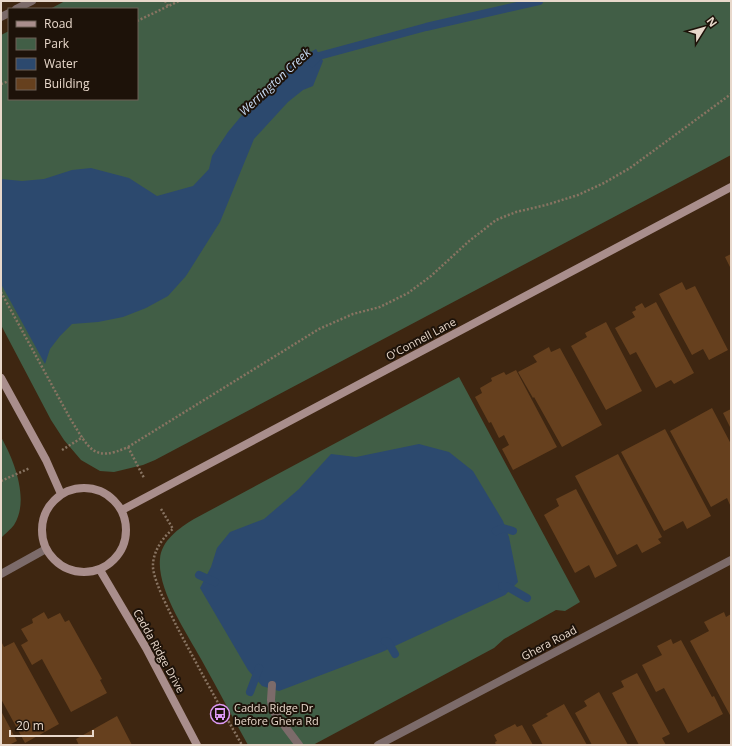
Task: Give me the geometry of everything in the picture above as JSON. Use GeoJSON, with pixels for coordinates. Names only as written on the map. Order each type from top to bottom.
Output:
{"type":"FeatureCollection","features":[{"type":"Feature","properties":{"kind":"street"},"geometry":{"type":"LineString","coordinates":[[18,8],[32,1]]}},
{"type":"Feature","properties":{"kind":"street","name":"O'Connell Lane"},"geometry":{"type":"LineString","coordinates":[[122,510],[731,187]]}},
{"type":"Feature","properties":{"kind":"street"},"geometry":{"type":"LineString","coordinates":[[1,378],[46,460],[61,494]]}},
{"type":"Feature","properties":{"kind":"street"},"geometry":{"type":"LineString","coordinates":[[88,488],[102,491],[113,499],[122,510],[126,524],[126,538],[121,552],[112,563],[100,570],[88,573],[75,572],[63,568],[53,560],[46,549],[42,537],[42,525],[45,513],[52,502],[61,494],[74,489],[88,488]]}},
{"type":"Feature","properties":{"kind":"street"},"geometry":{"type":"LineString","coordinates":[[1,574],[46,549]]}},
{"type":"Feature","properties":{"kind":"street","name":"Ghera Road"},"geometry":{"type":"LineString","coordinates":[[378,745],[731,560]]}},
{"type":"Feature","properties":{"kind":"street","name":"Cadda Ridge Drive"},"geometry":{"type":"LineString","coordinates":[[100,570],[146,648],[197,745]]}},
{"type":"Feature","properties":{"kind":"street"},"geometry":{"type":"LineString","coordinates":[[272,685],[272,709],[298,745]]}},
{"type":"Feature","properties":{"kind":"path"},"geometry":{"type":"LineString","coordinates":[[165,1],[168,6]]}},
{"type":"Feature","properties":{"kind":"path"},"geometry":{"type":"LineString","coordinates":[[138,21],[179,1]]}},
{"type":"Feature","properties":{"kind":"path"},"geometry":{"type":"LineString","coordinates":[[1,292],[71,420],[82,437],[91,448],[99,453],[106,454],[116,452],[128,447],[319,329],[353,314],[380,307],[408,293],[431,276],[468,242],[496,220],[516,212],[578,195],[604,183],[630,168],[731,94]]}},
{"type":"Feature","properties":{"kind":"path"},"geometry":{"type":"LineString","coordinates":[[1,481],[20,473]]}},
{"type":"Feature","properties":{"kind":"path"},"geometry":{"type":"LineString","coordinates":[[174,529],[164,537],[154,560],[153,569],[156,579],[166,604],[242,745]]}},
{"type":"Feature","properties":{"kind":"green space"},"geometry":{"type":"Polygon","coordinates":[[[65,1],[731,1],[731,155],[155,460],[143,465],[114,472],[100,471],[81,460],[64,440],[51,420],[1,325],[1,35],[8,32],[8,100],[138,100],[138,8],[52,8],[65,1]]]}},
{"type":"Feature","properties":{"kind":"green space"},"geometry":{"type":"Polygon","coordinates":[[[459,377],[580,602],[565,611],[556,610],[504,639],[494,648],[313,745],[248,745],[181,624],[168,597],[160,571],[161,552],[164,546],[177,531],[194,519],[459,377]]]}},
{"type":"Feature","properties":{"kind":"green space"},"geometry":{"type":"Polygon","coordinates":[[[1,437],[15,468],[21,504],[19,515],[14,525],[1,538],[1,437]]]}},
{"type":"Feature","properties":{"kind":"water"},"geometry":{"type":"Polygon","coordinates":[[[316,49],[323,61],[313,86],[303,90],[288,102],[254,139],[220,222],[186,276],[168,296],[146,308],[123,317],[98,322],[72,324],[50,349],[45,364],[1,284],[1,179],[22,181],[44,179],[72,170],[91,168],[129,178],[157,196],[193,186],[209,169],[212,156],[228,132],[257,97],[292,63],[316,49]]]}},
{"type":"Feature","properties":{"kind":"water"},"geometry":{"type":"Polygon","coordinates":[[[419,444],[449,452],[473,471],[503,521],[509,537],[518,582],[505,595],[382,652],[279,691],[262,686],[248,670],[200,588],[211,567],[217,548],[230,532],[264,519],[299,489],[331,454],[356,457],[419,444]]]}},
{"type":"Feature","properties":{"kind":"building"},"geometry":{"type":"Polygon","coordinates":[[[731,254],[731,269],[725,257],[731,254]]]}},
{"type":"Feature","properties":{"kind":"building"},"geometry":{"type":"Polygon","coordinates":[[[682,282],[686,290],[695,286],[728,350],[709,360],[703,349],[692,355],[659,294],[682,282]]]}},
{"type":"Feature","properties":{"kind":"building"},"geometry":{"type":"Polygon","coordinates":[[[656,302],[694,373],[674,384],[671,380],[656,388],[636,352],[630,355],[615,328],[635,317],[632,312],[636,310],[635,307],[642,303],[645,308],[656,302]]]}},
{"type":"Feature","properties":{"kind":"building"},"geometry":{"type":"Polygon","coordinates":[[[606,322],[642,391],[606,410],[571,346],[587,337],[585,333],[606,322]]]}},
{"type":"Feature","properties":{"kind":"building"},"geometry":{"type":"Polygon","coordinates":[[[549,347],[551,352],[560,348],[602,425],[562,447],[518,372],[537,362],[533,356],[549,347]]]}},
{"type":"Feature","properties":{"kind":"building"},"geometry":{"type":"Polygon","coordinates":[[[516,370],[557,447],[513,470],[502,449],[509,445],[504,435],[499,438],[475,397],[482,393],[480,388],[492,381],[491,378],[504,372],[506,375],[516,370]]]}},
{"type":"Feature","properties":{"kind":"building"},"geometry":{"type":"Polygon","coordinates":[[[712,408],[731,444],[731,505],[727,498],[711,507],[670,431],[712,408]]]}},
{"type":"Feature","properties":{"kind":"building"},"geometry":{"type":"Polygon","coordinates":[[[731,409],[731,429],[723,413],[731,409]]]}},
{"type":"Feature","properties":{"kind":"building"},"geometry":{"type":"Polygon","coordinates":[[[665,429],[711,516],[687,529],[683,521],[664,531],[621,452],[665,429]]]}},
{"type":"Feature","properties":{"kind":"building"},"geometry":{"type":"Polygon","coordinates":[[[618,454],[662,537],[658,539],[661,543],[642,553],[637,544],[617,555],[575,476],[618,454]]]}},
{"type":"Feature","properties":{"kind":"building"},"geometry":{"type":"Polygon","coordinates":[[[576,489],[617,566],[595,578],[589,565],[575,573],[544,515],[559,506],[556,499],[576,489]]]}},
{"type":"Feature","properties":{"kind":"building"},"geometry":{"type":"Polygon","coordinates":[[[44,612],[48,619],[60,613],[65,622],[69,620],[102,679],[100,680],[107,693],[71,712],[42,659],[32,665],[21,645],[28,641],[21,629],[33,623],[32,619],[44,612]]]}},
{"type":"Feature","properties":{"kind":"building"},"geometry":{"type":"Polygon","coordinates":[[[724,612],[726,617],[731,614],[731,717],[690,641],[709,631],[704,622],[724,612]]]}},
{"type":"Feature","properties":{"kind":"building"},"geometry":{"type":"Polygon","coordinates":[[[671,639],[673,644],[681,640],[723,714],[688,733],[664,688],[656,692],[642,665],[662,655],[657,646],[671,639]]]}},
{"type":"Feature","properties":{"kind":"building"},"geometry":{"type":"Polygon","coordinates":[[[1,641],[4,647],[14,642],[59,724],[25,743],[1,699],[1,641]]]}},
{"type":"Feature","properties":{"kind":"building"},"geometry":{"type":"Polygon","coordinates":[[[637,673],[670,734],[662,738],[666,745],[639,745],[612,693],[624,687],[621,681],[637,673]]]}},
{"type":"Feature","properties":{"kind":"building"},"geometry":{"type":"Polygon","coordinates":[[[599,692],[628,745],[592,745],[575,713],[587,706],[584,701],[599,692]]]}},
{"type":"Feature","properties":{"kind":"building"},"geometry":{"type":"Polygon","coordinates":[[[564,704],[587,745],[543,745],[532,725],[548,716],[546,714],[564,704]]]}},
{"type":"Feature","properties":{"kind":"building"},"geometry":{"type":"Polygon","coordinates":[[[1,711],[17,741],[9,745],[1,745],[1,711]]]}},
{"type":"Feature","properties":{"kind":"building"},"geometry":{"type":"Polygon","coordinates":[[[117,716],[132,745],[79,745],[76,739],[117,716]]]}},
{"type":"Feature","properties":{"kind":"building"},"geometry":{"type":"Polygon","coordinates":[[[515,724],[517,727],[522,725],[533,745],[496,745],[495,742],[497,741],[494,735],[515,724]]]}},
{"type":"Feature","properties":{"kind":"waterway","name":"Werrington Creek"},"geometry":{"type":"LineString","coordinates":[[312,63],[319,56],[426,27],[539,1]]}},
{"type":"Feature","properties":{"kind":"waterway"},"geometry":{"type":"LineString","coordinates":[[496,531],[503,528],[513,531]]}},
{"type":"Feature","properties":{"kind":"waterway"},"geometry":{"type":"LineString","coordinates":[[199,575],[215,582]]}},
{"type":"Feature","properties":{"kind":"waterway"},"geometry":{"type":"LineString","coordinates":[[502,586],[506,586],[527,598]]}},
{"type":"Feature","properties":{"kind":"waterway"},"geometry":{"type":"LineString","coordinates":[[385,641],[388,642],[395,654]]}},
{"type":"Feature","properties":{"kind":"waterway"},"geometry":{"type":"LineString","coordinates":[[250,692],[259,668]]}},
{"type":"Feature","properties":{"kind":"place","name":"Cadda Ridge Dr before Ghera Rd"},"geometry":{"type":"Point","coordinates":[220,714]}}]}
